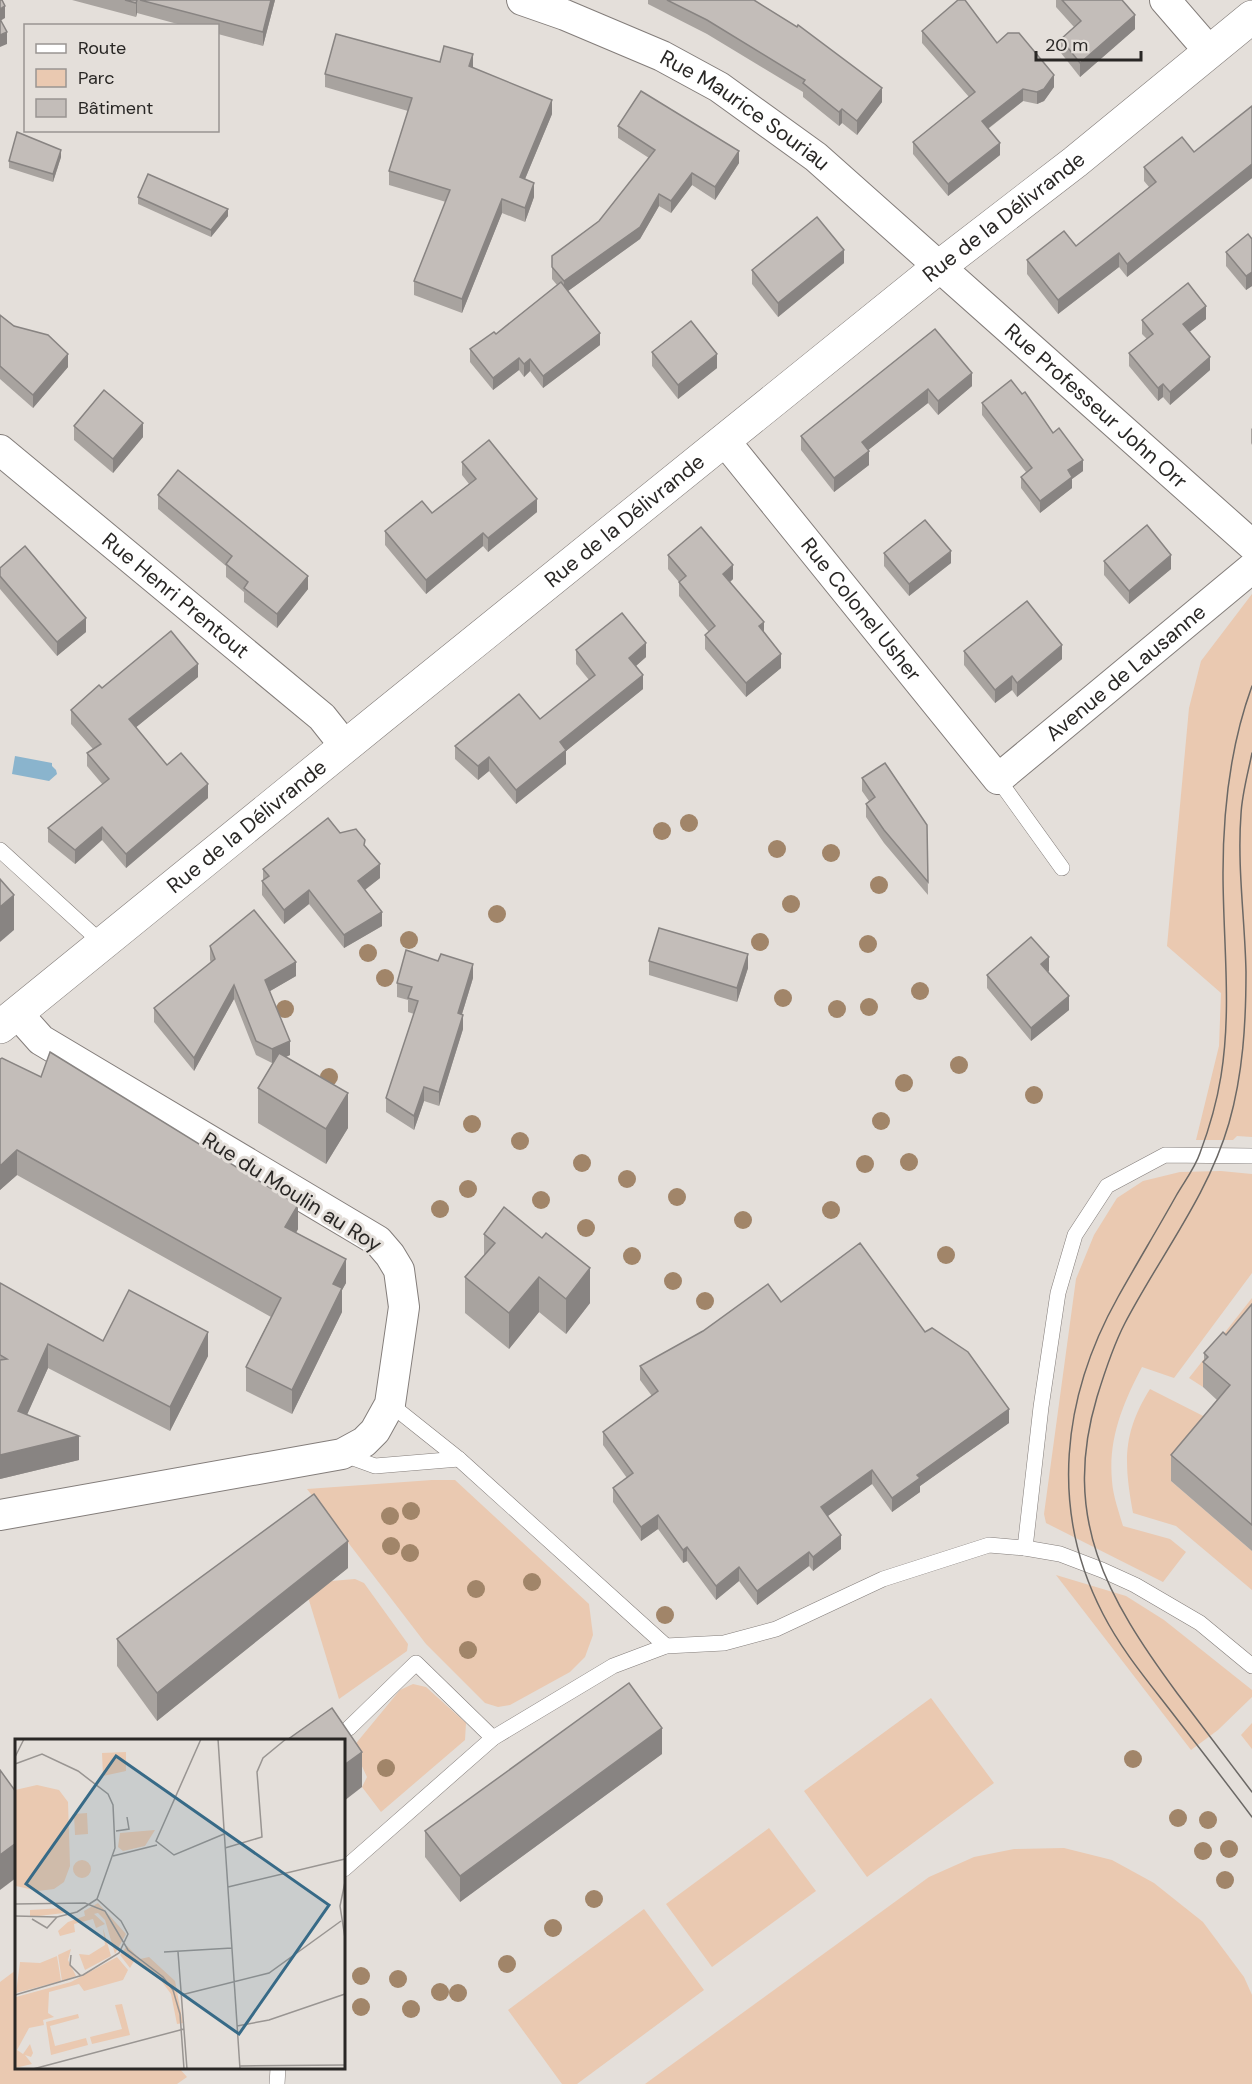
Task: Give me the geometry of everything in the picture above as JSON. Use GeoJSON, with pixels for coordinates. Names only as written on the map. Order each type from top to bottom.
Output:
{"type":"FeatureCollection","features":[{"type":"Feature","properties":{"kind":"main road","name":"Rue de la Délivrande"},"geometry":{"type":"LineString","coordinates":[[9,1020],[724,440],[1252,17]]}},
{"type":"Feature","properties":{"kind":"street","name":"Rue Maurice Souriau"},"geometry":{"type":"LineString","coordinates":[[522,0],[565,15],[662,56],[718,87],[816,158],[940,266]]}},
{"type":"Feature","properties":{"kind":"street"},"geometry":{"type":"LineString","coordinates":[[1165,0],[1210,52]]}},
{"type":"Feature","properties":{"kind":"street","name":"Rue Professeur John Orr"},"geometry":{"type":"LineString","coordinates":[[940,266],[1252,545]]}},
{"type":"Feature","properties":{"kind":"street","name":"Rue Colonel Usher"},"geometry":{"type":"LineString","coordinates":[[724,440],[998,779]]}},
{"type":"Feature","properties":{"kind":"street","name":"Rue Henri Prentout"},"geometry":{"type":"LineString","coordinates":[[0,450],[322,717],[345,746]]}},
{"type":"Feature","properties":{"kind":"street","name":"Avenue de Lausanne"},"geometry":{"type":"LineString","coordinates":[[998,779],[1252,568]]}},
{"type":"Feature","properties":{"kind":"street","name":"Rue du Moulin au Roy"},"geometry":{"type":"LineString","coordinates":[[0,1515],[342,1454],[364,1442],[375,1431],[390,1404],[404,1307],[399,1270],[378,1241],[9,1020]]}},
{"type":"Feature","properties":{"kind":"lane"},"geometry":{"type":"LineString","coordinates":[[998,779],[1062,868]]}},
{"type":"Feature","properties":{"kind":"lane"},"geometry":{"type":"LineString","coordinates":[[0,850],[102,943]]}},
{"type":"Feature","properties":{"kind":"lane"},"geometry":{"type":"LineString","coordinates":[[1025,1548],[1041,1407],[1058,1293],[1075,1235],[1107,1186],[1165,1155],[1252,1156]]}},
{"type":"Feature","properties":{"kind":"lane"},"geometry":{"type":"LineString","coordinates":[[390,1404],[459,1459],[666,1646]]}},
{"type":"Feature","properties":{"kind":"lane"},"geometry":{"type":"LineString","coordinates":[[342,1454],[375,1466],[459,1459]]}},
{"type":"Feature","properties":{"kind":"lane"},"geometry":{"type":"LineString","coordinates":[[345,1868],[493,1738],[610,1667],[666,1646],[724,1643],[776,1629],[882,1579],[989,1545],[1060,1554],[1102,1570],[1134,1585],[1200,1623],[1252,1666]]}},
{"type":"Feature","properties":{"kind":"lane"},"geometry":{"type":"LineString","coordinates":[[350,1728],[416,1663],[493,1738]]}},
{"type":"Feature","properties":{"kind":"lane"},"geometry":{"type":"LineString","coordinates":[[277,2084],[278,2069]]}},
{"type":"Feature","properties":{"kind":"green space"},"geometry":{"type":"Polygon","coordinates":[[[1252,594],[1252,1137],[1237,1136],[1233,1140],[1196,1140],[1219,1046],[1221,993],[1167,946],[1189,708],[1201,661],[1252,594]]]}},
{"type":"Feature","properties":{"kind":"green space"},"geometry":{"type":"Polygon","coordinates":[[[1221,1171],[1252,1174],[1252,1273],[1174,1378],[1142,1367],[1118,1422],[1112,1451],[1113,1487],[1123,1526],[1170,1539],[1186,1552],[1163,1582],[1046,1523],[1044,1514],[1076,1279],[1094,1235],[1117,1198],[1143,1181],[1180,1172],[1221,1171]]]}},
{"type":"Feature","properties":{"kind":"green space"},"geometry":{"type":"Polygon","coordinates":[[[1252,1298],[1252,1330],[1203,1387],[1189,1378],[1252,1298]]]}},
{"type":"Feature","properties":{"kind":"green space"},"geometry":{"type":"Polygon","coordinates":[[[1150,1389],[1219,1424],[1171,1481],[1252,1551],[1252,1590],[1176,1526],[1133,1513],[1128,1479],[1128,1449],[1134,1420],[1150,1389]]]}},
{"type":"Feature","properties":{"kind":"green space"},"geometry":{"type":"Polygon","coordinates":[[[455,1480],[589,1604],[593,1635],[585,1657],[570,1672],[510,1705],[498,1707],[485,1703],[426,1644],[307,1489],[455,1480]]]}},
{"type":"Feature","properties":{"kind":"green space"},"geometry":{"type":"Polygon","coordinates":[[[1056,1575],[1126,1596],[1164,1620],[1252,1690],[1252,1697],[1218,1730],[1191,1750],[1056,1575]]]}},
{"type":"Feature","properties":{"kind":"green space"},"geometry":{"type":"Polygon","coordinates":[[[355,1579],[364,1583],[408,1644],[407,1651],[339,1699],[308,1597],[331,1581],[355,1579]]]}},
{"type":"Feature","properties":{"kind":"green space"},"geometry":{"type":"Polygon","coordinates":[[[413,1684],[426,1687],[466,1723],[465,1740],[381,1812],[362,1787],[367,1777],[353,1747],[400,1690],[413,1684]]]}},
{"type":"Feature","properties":{"kind":"green space"},"geometry":{"type":"Polygon","coordinates":[[[931,1698],[994,1783],[867,1877],[804,1791],[931,1698]]]}},
{"type":"Feature","properties":{"kind":"green space"},"geometry":{"type":"Polygon","coordinates":[[[1252,1723],[1252,1749],[1241,1735],[1252,1723]]]}},
{"type":"Feature","properties":{"kind":"green space"},"geometry":{"type":"Polygon","coordinates":[[[769,1828],[816,1891],[712,1967],[666,1904],[769,1828]]]}},
{"type":"Feature","properties":{"kind":"green space"},"geometry":{"type":"Polygon","coordinates":[[[1064,1848],[1112,1860],[1154,1883],[1203,1922],[1244,1977],[1252,1995],[1252,2084],[645,2084],[929,1877],[974,1857],[1014,1849],[1064,1848]]]}},
{"type":"Feature","properties":{"kind":"green space"},"geometry":{"type":"Polygon","coordinates":[[[644,1909],[704,1990],[577,2084],[562,2084],[508,2010],[644,1909]]]}},
{"type":"Feature","properties":{"kind":"green space"},"geometry":{"type":"Polygon","coordinates":[[[15,1971],[15,2069],[180,2069],[187,2077],[177,2084],[0,2084],[0,1982],[15,1971]]]}},
{"type":"Feature","properties":{"kind":"water"},"geometry":{"type":"Polygon","coordinates":[[[15,756],[52,763],[57,774],[49,781],[12,774],[15,756]]]}},
{"type":"Feature","properties":{"kind":"building"},"geometry":{"type":"Polygon","coordinates":[[[0,0],[5,6],[0,9],[0,0]]]}},
{"type":"Feature","properties":{"kind":"building"},"geometry":{"type":"Polygon","coordinates":[[[140,0],[271,0],[263,32],[140,0]]]}},
{"type":"Feature","properties":{"kind":"building"},"geometry":{"type":"Polygon","coordinates":[[[667,0],[754,0],[797,27],[798,25],[882,88],[857,121],[842,109],[839,112],[803,83],[805,80],[707,20],[667,0]]]}},
{"type":"Feature","properties":{"kind":"building"},"geometry":{"type":"Polygon","coordinates":[[[958,0],[965,0],[997,43],[1008,33],[1019,33],[1054,75],[1044,89],[1037,92],[1023,89],[982,121],[1000,143],[948,184],[913,142],[975,92],[922,31],[958,0]]]}},
{"type":"Feature","properties":{"kind":"building"},"geometry":{"type":"Polygon","coordinates":[[[1062,0],[1122,0],[1135,15],[1080,63],[1061,39],[1081,21],[1062,0]]]}},
{"type":"Feature","properties":{"kind":"building"},"geometry":{"type":"Polygon","coordinates":[[[0,19],[7,32],[0,35],[0,19]]]}},
{"type":"Feature","properties":{"kind":"building"},"geometry":{"type":"Polygon","coordinates":[[[336,34],[440,62],[444,46],[473,54],[469,66],[552,100],[520,177],[534,183],[525,208],[502,199],[462,299],[414,281],[450,190],[389,171],[412,98],[325,74],[336,34]]]}},
{"type":"Feature","properties":{"kind":"building"},"geometry":{"type":"Polygon","coordinates":[[[641,91],[739,151],[715,187],[692,173],[671,201],[659,194],[640,227],[564,281],[552,267],[552,256],[599,221],[655,150],[618,126],[641,91]]]}},
{"type":"Feature","properties":{"kind":"building"},"geometry":{"type":"Polygon","coordinates":[[[1252,106],[1252,164],[1127,264],[1119,253],[1058,300],[1027,260],[1064,231],[1076,246],[1156,182],[1144,167],[1182,137],[1194,152],[1252,106]]]}},
{"type":"Feature","properties":{"kind":"building"},"geometry":{"type":"Polygon","coordinates":[[[17,132],[61,150],[53,174],[9,161],[17,132]]]}},
{"type":"Feature","properties":{"kind":"building"},"geometry":{"type":"Polygon","coordinates":[[[148,174],[228,209],[211,230],[138,197],[148,174]]]}},
{"type":"Feature","properties":{"kind":"building"},"geometry":{"type":"Polygon","coordinates":[[[817,217],[844,250],[778,303],[752,270],[817,217]]]}},
{"type":"Feature","properties":{"kind":"building"},"geometry":{"type":"Polygon","coordinates":[[[1248,234],[1252,239],[1252,272],[1246,276],[1226,252],[1248,234]]]}},
{"type":"Feature","properties":{"kind":"building"},"geometry":{"type":"Polygon","coordinates":[[[561,282],[600,333],[543,376],[530,359],[524,364],[519,358],[493,378],[470,349],[494,332],[496,334],[561,282]]]}},
{"type":"Feature","properties":{"kind":"building"},"geometry":{"type":"Polygon","coordinates":[[[1188,283],[1206,306],[1183,324],[1210,357],[1170,392],[1163,384],[1158,388],[1129,353],[1153,334],[1142,320],[1188,283]]]}},
{"type":"Feature","properties":{"kind":"building"},"geometry":{"type":"Polygon","coordinates":[[[0,315],[14,326],[48,335],[68,354],[33,395],[0,366],[0,315]]]}},
{"type":"Feature","properties":{"kind":"building"},"geometry":{"type":"Polygon","coordinates":[[[691,321],[717,354],[678,385],[652,352],[691,321]]]}},
{"type":"Feature","properties":{"kind":"building"},"geometry":{"type":"Polygon","coordinates":[[[935,329],[972,373],[938,401],[928,389],[862,442],[869,451],[834,478],[801,436],[935,329]]]}},
{"type":"Feature","properties":{"kind":"building"},"geometry":{"type":"Polygon","coordinates":[[[1011,380],[1022,394],[1025,392],[1053,433],[1059,428],[1083,460],[1068,470],[1072,477],[1040,501],[1021,477],[1032,468],[982,403],[1011,380]]]}},
{"type":"Feature","properties":{"kind":"building"},"geometry":{"type":"Polygon","coordinates":[[[104,390],[143,423],[113,459],[74,426],[104,390]]]}},
{"type":"Feature","properties":{"kind":"building"},"geometry":{"type":"Polygon","coordinates":[[[489,440],[537,499],[488,538],[483,533],[426,580],[385,531],[422,501],[432,513],[476,479],[462,462],[489,440]]]}},
{"type":"Feature","properties":{"kind":"building"},"geometry":{"type":"Polygon","coordinates":[[[178,470],[308,576],[277,614],[244,588],[248,582],[226,564],[232,556],[158,495],[178,470]]]}},
{"type":"Feature","properties":{"kind":"building"},"geometry":{"type":"Polygon","coordinates":[[[925,520],[951,551],[909,584],[884,553],[925,520]]]}},
{"type":"Feature","properties":{"kind":"building"},"geometry":{"type":"Polygon","coordinates":[[[1147,525],[1171,555],[1129,591],[1104,561],[1147,525]]]}},
{"type":"Feature","properties":{"kind":"building"},"geometry":{"type":"Polygon","coordinates":[[[701,527],[733,565],[723,574],[764,622],[759,626],[781,654],[746,683],[705,635],[715,626],[679,582],[686,576],[668,555],[701,527]]]}},
{"type":"Feature","properties":{"kind":"building"},"geometry":{"type":"Polygon","coordinates":[[[25,546],[86,618],[57,642],[0,576],[0,568],[25,546]]]}},
{"type":"Feature","properties":{"kind":"building"},"geometry":{"type":"Polygon","coordinates":[[[1027,601],[1062,645],[1017,683],[1012,676],[995,690],[964,651],[1027,601]]]}},
{"type":"Feature","properties":{"kind":"building"},"geometry":{"type":"Polygon","coordinates":[[[622,613],[646,643],[629,658],[643,675],[560,742],[566,750],[516,790],[489,757],[478,766],[455,746],[519,694],[540,719],[595,675],[576,650],[622,613]]]}},
{"type":"Feature","properties":{"kind":"building"},"geometry":{"type":"Polygon","coordinates":[[[171,631],[198,664],[129,719],[167,765],[181,753],[208,784],[126,854],[102,827],[75,850],[48,828],[109,779],[87,753],[101,744],[71,710],[99,685],[102,688],[171,631]]]}},
{"type":"Feature","properties":{"kind":"building"},"geometry":{"type":"Polygon","coordinates":[[[885,763],[927,825],[928,882],[884,830],[866,804],[875,797],[862,778],[885,763]]]}},
{"type":"Feature","properties":{"kind":"building"},"geometry":{"type":"Polygon","coordinates":[[[328,818],[340,833],[356,829],[365,840],[364,845],[380,864],[358,881],[382,912],[344,935],[309,890],[284,910],[262,881],[269,876],[263,869],[328,818]]]}},
{"type":"Feature","properties":{"kind":"building"},"geometry":{"type":"Polygon","coordinates":[[[0,879],[14,895],[0,907],[0,879]]]}},
{"type":"Feature","properties":{"kind":"building"},"geometry":{"type":"Polygon","coordinates":[[[254,910],[296,962],[265,980],[290,1041],[272,1049],[256,1041],[234,985],[194,1058],[154,1008],[215,959],[210,946],[254,910]]]}},
{"type":"Feature","properties":{"kind":"building"},"geometry":{"type":"Polygon","coordinates":[[[659,928],[748,954],[737,988],[649,961],[659,928]]]}},
{"type":"Feature","properties":{"kind":"building"},"geometry":{"type":"Polygon","coordinates":[[[1031,937],[1049,957],[1041,964],[1069,996],[1031,1028],[987,975],[1031,937]]]}},
{"type":"Feature","properties":{"kind":"building"},"geometry":{"type":"Polygon","coordinates":[[[406,950],[438,961],[441,954],[473,964],[458,1013],[463,1015],[439,1092],[424,1087],[414,1116],[386,1098],[418,1001],[408,998],[412,987],[397,983],[406,950]]]}},
{"type":"Feature","properties":{"kind":"building"},"geometry":{"type":"Polygon","coordinates":[[[50,1052],[298,1205],[285,1227],[346,1259],[333,1284],[342,1288],[292,1390],[246,1367],[281,1298],[17,1150],[0,1166],[0,1059],[41,1077],[50,1052]]]}},
{"type":"Feature","properties":{"kind":"building"},"geometry":{"type":"Polygon","coordinates":[[[279,1053],[348,1093],[326,1129],[258,1088],[279,1053]]]}},
{"type":"Feature","properties":{"kind":"building"},"geometry":{"type":"Polygon","coordinates":[[[504,1207],[542,1238],[546,1233],[590,1268],[566,1299],[539,1277],[509,1313],[465,1277],[495,1243],[484,1234],[504,1207]]]}},
{"type":"Feature","properties":{"kind":"building"},"geometry":{"type":"Polygon","coordinates":[[[860,1243],[925,1332],[932,1328],[968,1352],[1009,1409],[917,1475],[920,1478],[892,1498],[872,1470],[821,1507],[841,1535],[813,1557],[809,1552],[757,1591],[739,1567],[716,1586],[687,1547],[683,1550],[658,1515],[641,1527],[613,1488],[633,1473],[603,1432],[658,1391],[640,1366],[703,1331],[768,1284],[781,1302],[860,1243]]]}},
{"type":"Feature","properties":{"kind":"building"},"geometry":{"type":"Polygon","coordinates":[[[0,1283],[103,1341],[129,1290],[208,1332],[170,1407],[48,1344],[18,1411],[79,1436],[0,1455],[0,1360],[7,1359],[0,1355],[0,1283]]]}},
{"type":"Feature","properties":{"kind":"building"},"geometry":{"type":"Polygon","coordinates":[[[1252,1304],[1252,1525],[1171,1455],[1230,1385],[1203,1362],[1208,1357],[1204,1353],[1223,1332],[1226,1335],[1252,1304]]]}},
{"type":"Feature","properties":{"kind":"building"},"geometry":{"type":"Polygon","coordinates":[[[314,1494],[348,1541],[157,1693],[117,1639],[314,1494]]]}},
{"type":"Feature","properties":{"kind":"building"},"geometry":{"type":"Polygon","coordinates":[[[629,1683],[662,1728],[460,1876],[425,1831],[629,1683]]]}},
{"type":"Feature","properties":{"kind":"building"},"geometry":{"type":"Polygon","coordinates":[[[332,1708],[362,1752],[345,1764],[345,1739],[288,1739],[332,1708]]]}},
{"type":"Feature","properties":{"kind":"building"},"geometry":{"type":"Polygon","coordinates":[[[0,1770],[15,1791],[15,1844],[0,1855],[0,1770]]]}},
{"type":"Feature","properties":{"kind":"tram line"},"geometry":{"type":"LineString","coordinates":[[1252,686],[1238,732],[1226,802],[1223,873],[1226,1025],[1221,1076],[1215,1105],[1195,1164],[1118,1297],[1099,1335],[1084,1374],[1074,1414],[1069,1454],[1069,1494],[1075,1535],[1086,1575],[1103,1614],[1134,1664],[1252,1817]]}},
{"type":"Feature","properties":{"kind":"tram line"},"geometry":{"type":"LineString","coordinates":[[1252,753],[1241,814],[1240,854],[1246,991],[1243,1048],[1234,1105],[1209,1176],[1125,1323],[1113,1350],[1097,1397],[1087,1441],[1084,1481],[1088,1519],[1097,1555],[1111,1590],[1152,1658],[1252,1792]]}}]}
